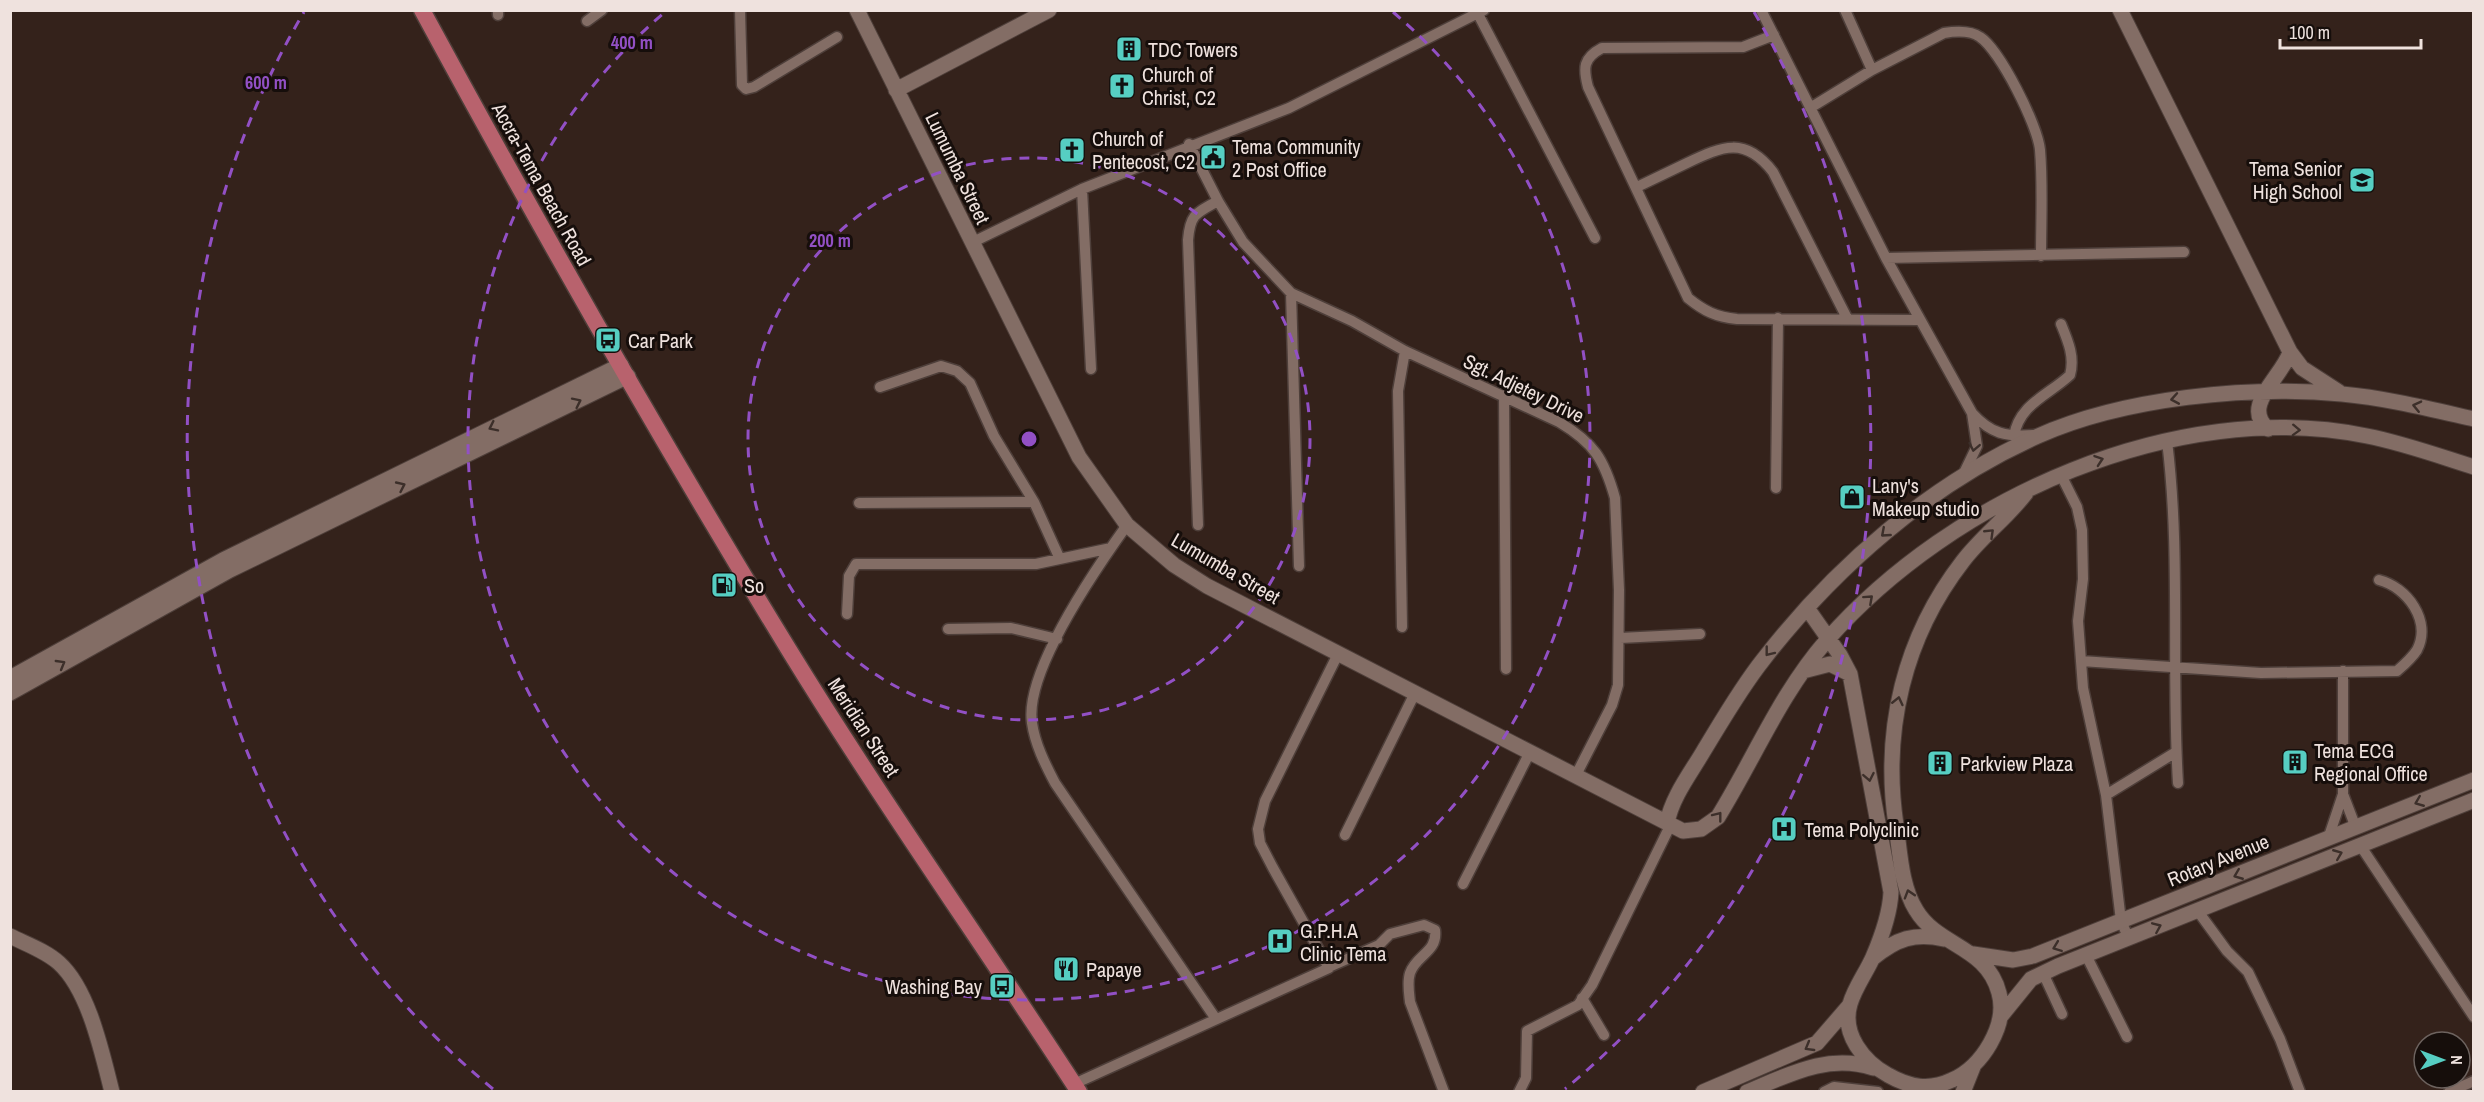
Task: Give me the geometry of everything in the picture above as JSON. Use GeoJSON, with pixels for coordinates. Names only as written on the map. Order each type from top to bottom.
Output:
{"type":"FeatureCollection","features":[{"type":"Feature","properties":{"kind":"main road","name":"Accra-Tema Beach Road"},"geometry":{"type":"LineString","coordinates":[[422,10],[624,371]]}},
{"type":"Feature","properties":{"kind":"main road","name":"Lumumba Street"},"geometry":{"type":"LineString","coordinates":[[857,10],[1079,457],[1126,525],[1152,549],[1207,586],[1669,824]]}},
{"type":"Feature","properties":{"kind":"main road"},"geometry":{"type":"LineString","coordinates":[[896,90],[1049,10]]}},
{"type":"Feature","properties":{"kind":"main road"},"geometry":{"type":"LineString","coordinates":[[2120,10],[2290,352],[2302,368],[2341,394]]}},
{"type":"Feature","properties":{"kind":"main road"},"geometry":{"type":"LineString","coordinates":[[2268,429],[2263,425],[2258,412],[2259,403],[2283,368],[2290,352]]}},
{"type":"Feature","properties":{"kind":"main road"},"geometry":{"type":"LineString","coordinates":[[10,678],[223,560],[624,371]]}},
{"type":"Feature","properties":{"kind":"main road"},"geometry":{"type":"LineString","coordinates":[[10,693],[171,601],[624,371]]}},
{"type":"Feature","properties":{"kind":"main road","name":"Meridian Street"},"geometry":{"type":"LineString","coordinates":[[624,371],[790,651],[993,966],[1077,1088]]}},
{"type":"Feature","properties":{"kind":"main road"},"geometry":{"type":"LineString","coordinates":[[2233,392],[2242,396],[2250,408],[2249,415],[2238,431]]}},
{"type":"Feature","properties":{"kind":"main road"},"geometry":{"type":"LineString","coordinates":[[2474,419],[2410,404],[2341,394],[2233,392],[2158,403],[2098,416],[2041,434],[2009,449],[1893,526],[1834,579],[1807,608],[1743,688],[1669,811],[1669,824],[1693,831],[1711,824],[1718,817],[1786,693],[1827,640],[1863,604],[1936,543],[1999,503],[2061,475],[2099,460],[2167,441],[2268,429],[2366,435],[2474,467]]}},
{"type":"Feature","properties":{"kind":"main road"},"geometry":{"type":"LineString","coordinates":[[1945,939],[1916,912],[1903,870],[1892,783],[1896,710],[1910,657],[1933,605],[1965,558],[2007,517],[2026,492]]}},
{"type":"Feature","properties":{"kind":"main road"},"geometry":{"type":"LineString","coordinates":[[1703,1092],[1817,1043],[1849,1006],[1873,958],[1887,921],[1891,892],[1850,674],[1840,655],[1827,640],[1807,608]]}},
{"type":"Feature","properties":{"kind":"main road"},"geometry":{"type":"LineString","coordinates":[[1803,671],[1830,664],[1850,674]]}},
{"type":"Feature","properties":{"kind":"main road","name":"Rotary Avenue"},"geometry":{"type":"LineString","coordinates":[[1973,954],[2023,959],[2474,780]]}},
{"type":"Feature","properties":{"kind":"main road","name":"Rotary Avenue"},"geometry":{"type":"LineString","coordinates":[[2001,1016],[2024,986],[2043,973],[2474,800]]}},
{"type":"Feature","properties":{"kind":"main road"},"geometry":{"type":"LineString","coordinates":[[1873,958],[1901,939],[1930,935],[1945,939],[1973,954],[1995,980],[2000,996],[2001,1016],[1992,1039],[1973,1067],[1963,1092]]}},
{"type":"Feature","properties":{"kind":"main road"},"geometry":{"type":"LineString","coordinates":[[10,936],[59,963],[77,986],[112,1092]]}},
{"type":"Feature","properties":{"kind":"main road"},"geometry":{"type":"LineString","coordinates":[[10,945],[38,950]]}},
{"type":"Feature","properties":{"kind":"main road"},"geometry":{"type":"LineString","coordinates":[[1849,1006],[1850,1032],[1855,1044],[1876,1069]]}},
{"type":"Feature","properties":{"kind":"main road"},"geometry":{"type":"LineString","coordinates":[[1747,1092],[1822,1063],[1856,1062],[1876,1069],[1909,1088],[1944,1084],[1973,1067]]}},
{"type":"Feature","properties":{"kind":"street"},"geometry":{"type":"LineString","coordinates":[[587,21],[602,10]]}},
{"type":"Feature","properties":{"kind":"street"},"geometry":{"type":"LineString","coordinates":[[740,10],[742,85],[746,89],[754,87],[837,37]]}},
{"type":"Feature","properties":{"kind":"street"},"geometry":{"type":"LineString","coordinates":[[1761,10],[1886,258],[1972,413],[1992,432],[2014,436],[2041,434]]}},
{"type":"Feature","properties":{"kind":"street"},"geometry":{"type":"LineString","coordinates":[[1845,10],[1872,70]]}},
{"type":"Feature","properties":{"kind":"street"},"geometry":{"type":"LineString","coordinates":[[971,243],[1082,189],[1189,144],[1289,108],[1481,12],[1595,238]]}},
{"type":"Feature","properties":{"kind":"street"},"geometry":{"type":"LineString","coordinates":[[1810,108],[1872,70],[1944,33],[1978,35],[1987,43],[2011,78],[2040,147],[2041,256]]}},
{"type":"Feature","properties":{"kind":"street"},"geometry":{"type":"LineString","coordinates":[[1774,35],[1743,47],[1602,48],[1590,54],[1584,70],[1588,87],[1688,298],[1702,309],[1718,317],[1920,320]]}},
{"type":"Feature","properties":{"kind":"street","name":"Sgt. Adjetey Drive"},"geometry":{"type":"LineString","coordinates":[[1189,144],[1218,201],[1243,242],[1291,294],[1352,321],[1405,351],[1504,395],[1583,436],[1608,472],[1615,498],[1620,638],[1618,685],[1612,705],[1576,776]]}},
{"type":"Feature","properties":{"kind":"street"},"geometry":{"type":"LineString","coordinates":[[1637,187],[1724,147],[1742,148],[1763,159],[1773,171],[1847,318]]}},
{"type":"Feature","properties":{"kind":"street"},"geometry":{"type":"LineString","coordinates":[[1082,189],[1091,369]]}},
{"type":"Feature","properties":{"kind":"street"},"geometry":{"type":"LineString","coordinates":[[1198,525],[1188,240],[1189,225],[1195,213],[1218,201]]}},
{"type":"Feature","properties":{"kind":"street"},"geometry":{"type":"LineString","coordinates":[[1886,258],[2184,252]]}},
{"type":"Feature","properties":{"kind":"street"},"geometry":{"type":"LineString","coordinates":[[1291,294],[1299,566]]}},
{"type":"Feature","properties":{"kind":"street"},"geometry":{"type":"LineString","coordinates":[[1776,488],[1778,318]]}},
{"type":"Feature","properties":{"kind":"street"},"geometry":{"type":"LineString","coordinates":[[2014,436],[2024,411],[2070,375],[2072,360],[2070,345],[2061,324]]}},
{"type":"Feature","properties":{"kind":"street"},"geometry":{"type":"LineString","coordinates":[[1402,627],[1398,391],[1405,351]]}},
{"type":"Feature","properties":{"kind":"street"},"geometry":{"type":"LineString","coordinates":[[880,387],[941,366],[957,372],[970,383],[994,436],[1034,502],[1059,557]]}},
{"type":"Feature","properties":{"kind":"street"},"geometry":{"type":"LineString","coordinates":[[1504,395],[1506,669]]}},
{"type":"Feature","properties":{"kind":"street"},"geometry":{"type":"LineString","coordinates":[[1961,479],[1977,446],[1972,413]]}},
{"type":"Feature","properties":{"kind":"street"},"geometry":{"type":"LineString","coordinates":[[2167,441],[2174,536],[2174,667],[2178,783]]}},
{"type":"Feature","properties":{"kind":"street"},"geometry":{"type":"LineString","coordinates":[[2061,475],[2077,507],[2082,530],[2083,579],[2078,621],[2083,688],[2106,795],[2121,921],[2129,939]]}},
{"type":"Feature","properties":{"kind":"street"},"geometry":{"type":"LineString","coordinates":[[859,503],[1034,502]]}},
{"type":"Feature","properties":{"kind":"street"},"geometry":{"type":"LineString","coordinates":[[1126,525],[1057,639],[1037,684],[1032,703],[1031,721],[1041,752],[1055,783],[1216,1019]]}},
{"type":"Feature","properties":{"kind":"street"},"geometry":{"type":"LineString","coordinates":[[847,614],[849,576],[856,564],[1036,564],[1059,557],[1111,548]]}},
{"type":"Feature","properties":{"kind":"street"},"geometry":{"type":"LineString","coordinates":[[2081,661],[2260,673],[2397,671],[2417,649],[2421,637],[2420,623],[2414,606],[2404,592],[2390,583],[2379,580]]}},
{"type":"Feature","properties":{"kind":"street"},"geometry":{"type":"LineString","coordinates":[[948,629],[1011,628],[1057,639]]}},
{"type":"Feature","properties":{"kind":"street"},"geometry":{"type":"LineString","coordinates":[[1620,638],[1700,634]]}},
{"type":"Feature","properties":{"kind":"street"},"geometry":{"type":"LineString","coordinates":[[1329,967],[1260,843],[1258,829],[1265,801],[1338,654]]}},
{"type":"Feature","properties":{"kind":"street"},"geometry":{"type":"LineString","coordinates":[[2328,839],[2343,794],[2343,671]]}},
{"type":"Feature","properties":{"kind":"street"},"geometry":{"type":"LineString","coordinates":[[1345,835],[1415,693]]}},
{"type":"Feature","properties":{"kind":"street"},"geometry":{"type":"LineString","coordinates":[[1463,884],[1530,752]]}},
{"type":"Feature","properties":{"kind":"street"},"geometry":{"type":"LineString","coordinates":[[2106,795],[2176,752]]}},
{"type":"Feature","properties":{"kind":"street"},"geometry":{"type":"LineString","coordinates":[[2343,794],[2356,828]]}},
{"type":"Feature","properties":{"kind":"street"},"geometry":{"type":"LineString","coordinates":[[1519,1092],[1526,1078],[1527,1031],[1565,1013],[1582,999],[1608,957],[1669,824]]}},
{"type":"Feature","properties":{"kind":"street"},"geometry":{"type":"LineString","coordinates":[[2360,845],[2474,1017]]}},
{"type":"Feature","properties":{"kind":"street"},"geometry":{"type":"LineString","coordinates":[[2197,910],[2227,951],[2248,972],[2280,1039],[2300,1092]]}},
{"type":"Feature","properties":{"kind":"street"},"geometry":{"type":"LineString","coordinates":[[1077,1088],[1216,1019],[1309,979],[1329,967],[1379,945],[1390,934],[1424,925],[1435,930],[1434,946],[1410,972],[1408,987],[1410,1002],[1444,1092]]}},
{"type":"Feature","properties":{"kind":"street"},"geometry":{"type":"LineString","coordinates":[[2086,955],[2127,1037]]}},
{"type":"Feature","properties":{"kind":"street"},"geometry":{"type":"LineString","coordinates":[[2043,973],[2062,1014]]}},
{"type":"Feature","properties":{"kind":"street"},"geometry":{"type":"LineString","coordinates":[[1582,999],[1604,1035]]}},
{"type":"Feature","properties":{"kind":"street"},"geometry":{"type":"LineString","coordinates":[[2449,1092],[2474,1081]]}},
{"type":"Feature","properties":{"kind":"street"},"geometry":{"type":"LineString","coordinates":[[1824,1092],[1834,1087],[1878,1092]]}},
{"type":"Feature","properties":{"kind":"place","name":"TDC Towers"},"geometry":{"type":"Point","coordinates":[1129,49]}},
{"type":"Feature","properties":{"kind":"place","name":"Church of Christ, C2"},"geometry":{"type":"Point","coordinates":[1122,86]}},
{"type":"Feature","properties":{"kind":"place","name":"Church of Pentecost, C2"},"geometry":{"type":"Point","coordinates":[1072,150]}},
{"type":"Feature","properties":{"kind":"place","name":"Tema Community 2 Post Office"},"geometry":{"type":"Point","coordinates":[1213,157]}},
{"type":"Feature","properties":{"kind":"place","name":"Tema Senior High School"},"geometry":{"type":"Point","coordinates":[2362,180]}},
{"type":"Feature","properties":{"kind":"place","name":"Car Park"},"geometry":{"type":"Point","coordinates":[608,340]}},
{"type":"Feature","properties":{"kind":"place","name":"Lany's Makeup studio"},"geometry":{"type":"Point","coordinates":[1852,497]}},
{"type":"Feature","properties":{"kind":"place","name":"So"},"geometry":{"type":"Point","coordinates":[724,585]}},
{"type":"Feature","properties":{"kind":"place","name":"Tema ECG Regional Office"},"geometry":{"type":"Point","coordinates":[2295,762]}},
{"type":"Feature","properties":{"kind":"place","name":"Parkview Plaza"},"geometry":{"type":"Point","coordinates":[1940,763]}},
{"type":"Feature","properties":{"kind":"place","name":"Tema Polyclinic"},"geometry":{"type":"Point","coordinates":[1784,829]}},
{"type":"Feature","properties":{"kind":"place","name":"G.P.H.A Clinic Tema"},"geometry":{"type":"Point","coordinates":[1280,941]}},
{"type":"Feature","properties":{"kind":"place","name":"Papaye"},"geometry":{"type":"Point","coordinates":[1066,969]}},
{"type":"Feature","properties":{"kind":"place","name":"Washing Bay"},"geometry":{"type":"Point","coordinates":[1002,986]}}]}
